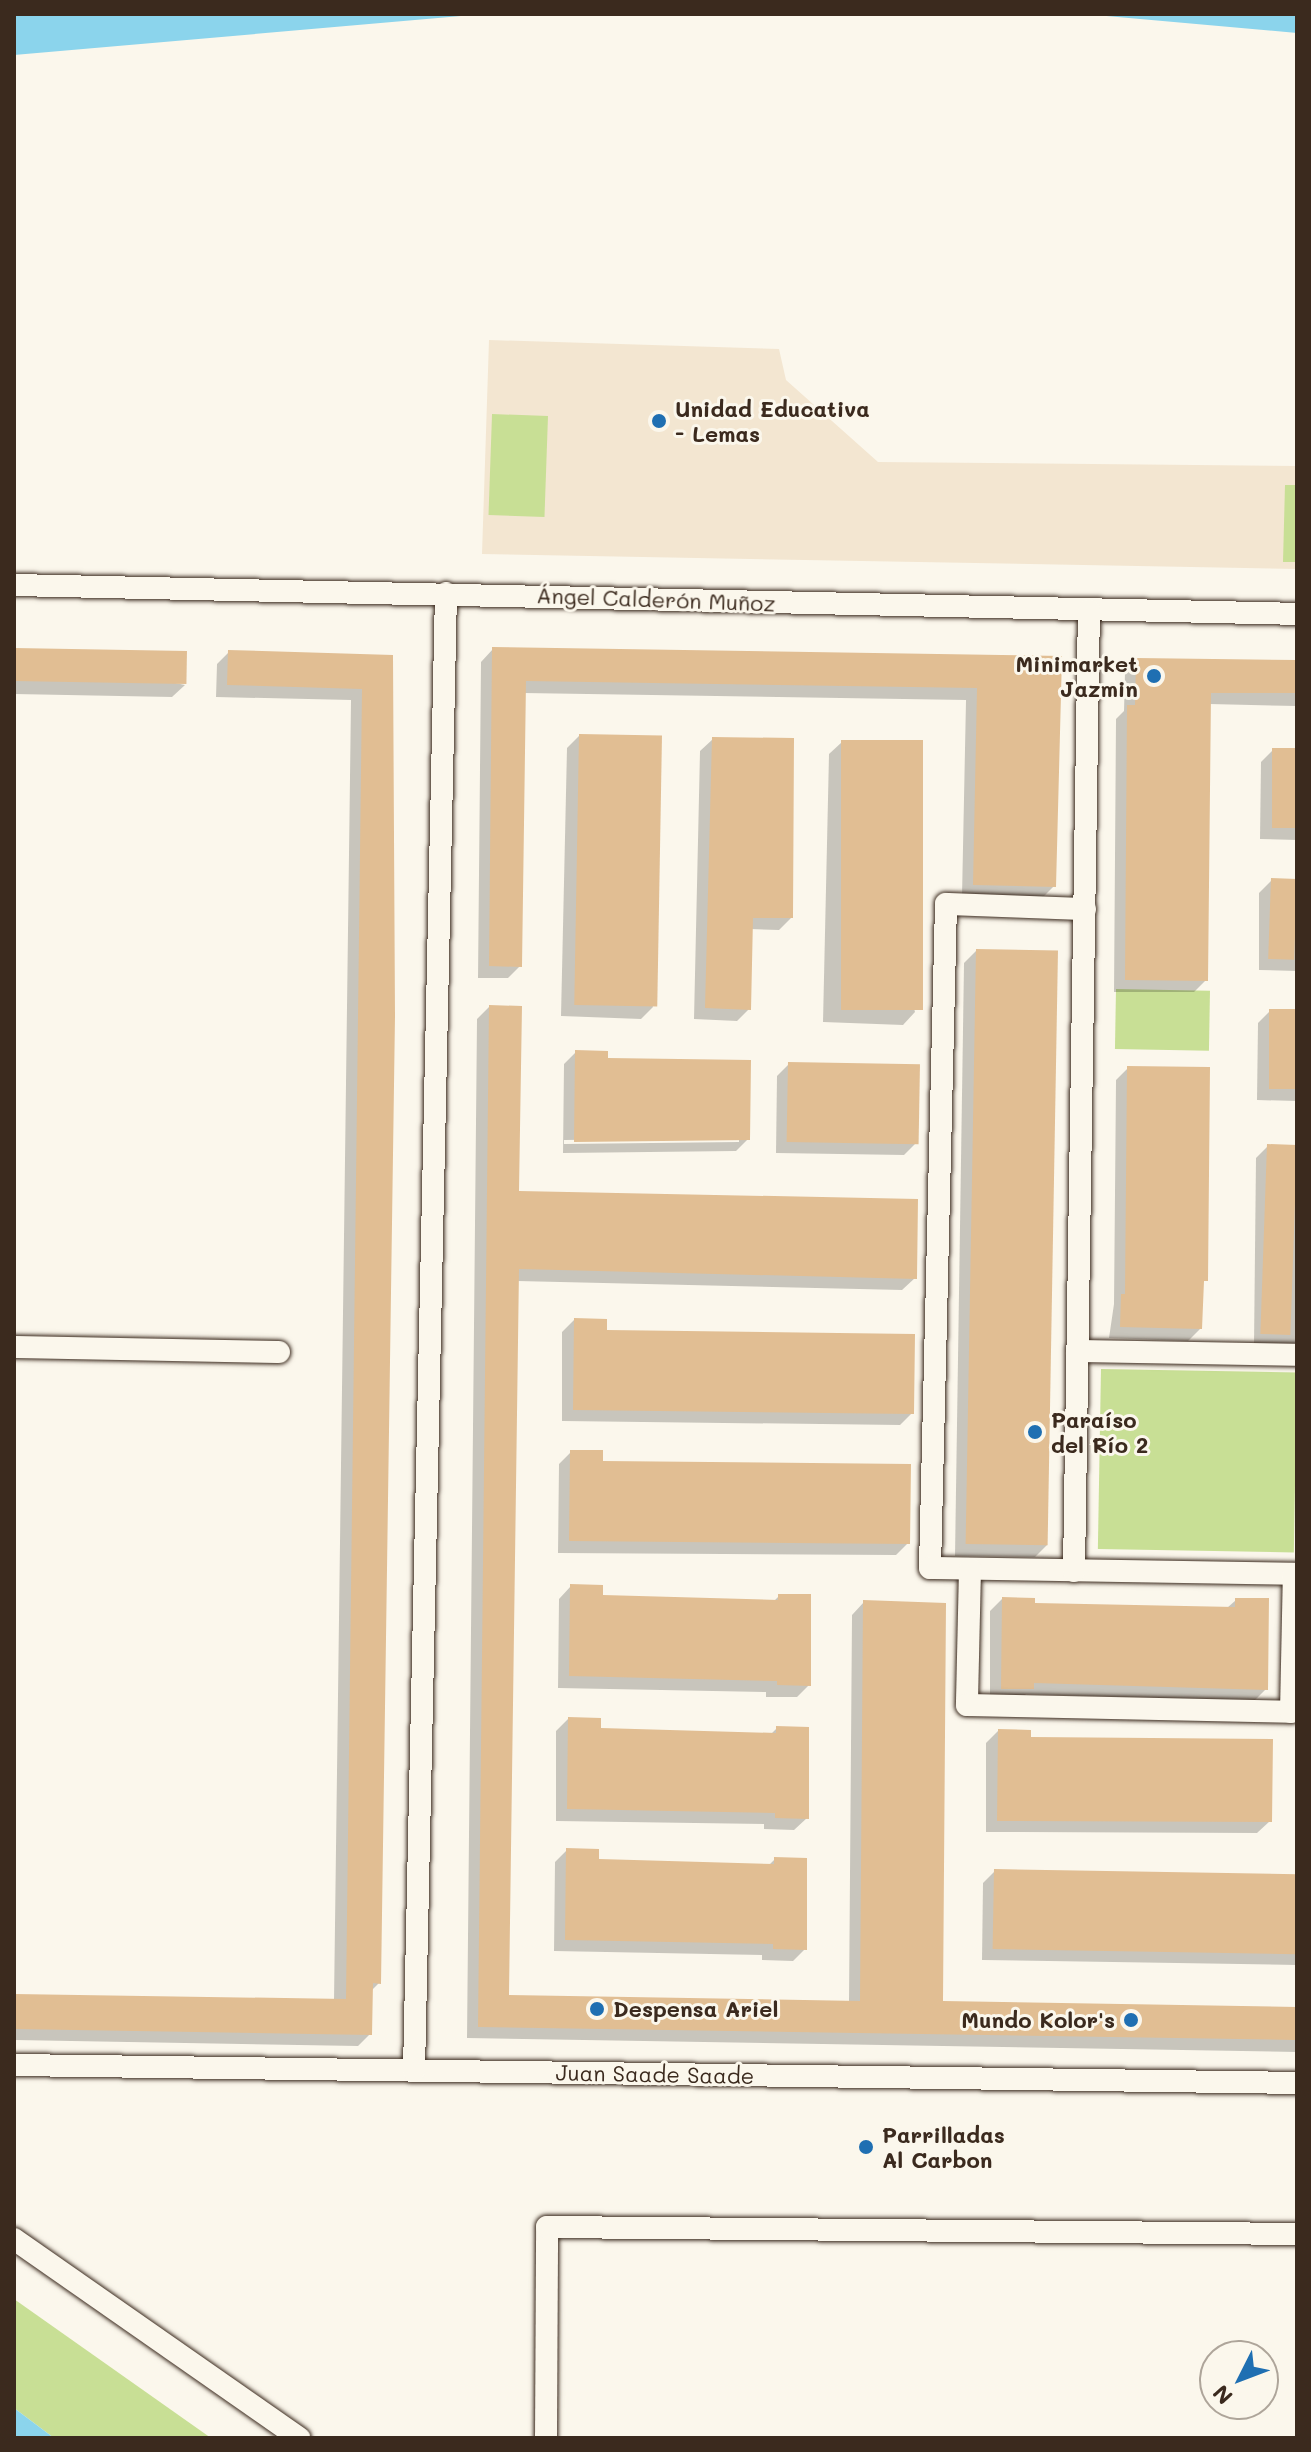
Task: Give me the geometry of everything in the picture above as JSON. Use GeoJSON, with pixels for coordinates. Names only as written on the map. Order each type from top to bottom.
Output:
{"type":"FeatureCollection","features":[{"type":"Feature","properties":{"kind":"street","name":"Ángel Calderón Muñoz"},"geometry":{"type":"LineString","coordinates":[[14,585],[1297,614]]}},
{"type":"Feature","properties":{"kind":"street"},"geometry":{"type":"LineString","coordinates":[[414,2071],[446,593]]}},
{"type":"Feature","properties":{"kind":"street"},"geometry":{"type":"LineString","coordinates":[[1074,1571],[1089,610]]}},
{"type":"Feature","properties":{"kind":"street"},"geometry":{"type":"LineString","coordinates":[[970,1569],[967,1705],[1291,1712],[1295,1574],[930,1568],[946,904],[1085,909]]}},
{"type":"Feature","properties":{"kind":"street"},"geometry":{"type":"LineString","coordinates":[[14,1347],[279,1352]]}},
{"type":"Feature","properties":{"kind":"street"},"geometry":{"type":"LineString","coordinates":[[1077,1351],[1297,1355]]}},
{"type":"Feature","properties":{"kind":"street","name":"Juan Saade Saade"},"geometry":{"type":"LineString","coordinates":[[14,2065],[1297,2083]]}},
{"type":"Feature","properties":{"kind":"street"},"geometry":{"type":"LineString","coordinates":[[546,2438],[547,2227],[1297,2234]]}},
{"type":"Feature","properties":{"kind":"street"},"geometry":{"type":"LineString","coordinates":[[14,2239],[299,2438]]}},
{"type":"Feature","properties":{"kind":"shaded area","name":"Unidad Educativa - Lemas"},"geometry":{"type":"Polygon","coordinates":[[[489,340],[779,349],[786,380],[878,462],[1297,466],[1297,569],[482,554],[489,340]]]}},
{"type":"Feature","properties":{"kind":"green space"},"geometry":{"type":"Polygon","coordinates":[[[492,414],[548,416],[544,517],[489,515],[492,414]]]}},
{"type":"Feature","properties":{"kind":"green space"},"geometry":{"type":"Polygon","coordinates":[[[1285,485],[1297,485],[1297,562],[1283,562],[1285,485]]]}},
{"type":"Feature","properties":{"kind":"green space"},"geometry":{"type":"Polygon","coordinates":[[[1116,989],[1210,991],[1209,1051],[1115,1049],[1116,989]]]}},
{"type":"Feature","properties":{"kind":"green space"},"geometry":{"type":"Polygon","coordinates":[[[1101,1369],[1297,1372],[1294,1552],[1098,1549],[1101,1369]]]}},
{"type":"Feature","properties":{"kind":"green space"},"geometry":{"type":"Polygon","coordinates":[[[14,2299],[211,2438],[54,2438],[14,2408],[14,2299]]]}},
{"type":"Feature","properties":{"kind":"water"},"geometry":{"type":"Polygon","coordinates":[[[14,14],[484,14],[14,55],[14,14]]]}},
{"type":"Feature","properties":{"kind":"water"},"geometry":{"type":"Polygon","coordinates":[[[1084,14],[1297,14],[1297,33],[1084,14]]]}},
{"type":"Feature","properties":{"kind":"water"},"geometry":{"type":"Polygon","coordinates":[[[14,2408],[54,2438],[14,2438],[14,2408]]]}},
{"type":"Feature","properties":{"kind":"building"},"geometry":{"type":"Polygon","coordinates":[[[492,647],[1062,656],[1056,887],[973,885],[977,688],[526,681],[522,967],[489,966],[492,647]]]}},
{"type":"Feature","properties":{"kind":"building"},"geometry":{"type":"Polygon","coordinates":[[[14,648],[187,651],[186,684],[14,681],[14,648]]]}},
{"type":"Feature","properties":{"kind":"building"},"geometry":{"type":"Polygon","coordinates":[[[228,650],[393,655],[395,1016],[381,1984],[373,1983],[372,2035],[14,2029],[14,1994],[346,1999],[362,689],[227,685],[228,650]]]}},
{"type":"Feature","properties":{"kind":"building"},"geometry":{"type":"Polygon","coordinates":[[[1136,658],[1297,660],[1297,693],[1211,693],[1208,981],[1125,980],[1127,705],[1135,705],[1136,658]]]}},
{"type":"Feature","properties":{"kind":"building"},"geometry":{"type":"Polygon","coordinates":[[[579,734],[662,735],[657,1006],[574,1005],[579,734]]]}},
{"type":"Feature","properties":{"kind":"building"},"geometry":{"type":"Polygon","coordinates":[[[712,737],[794,738],[793,918],[753,918],[751,1010],[705,1008],[712,737]]]}},
{"type":"Feature","properties":{"kind":"building"},"geometry":{"type":"Polygon","coordinates":[[[841,740],[923,740],[923,1010],[841,1010],[841,740]]]}},
{"type":"Feature","properties":{"kind":"building"},"geometry":{"type":"Polygon","coordinates":[[[1272,748],[1297,748],[1297,828],[1272,828],[1272,748]]]}},
{"type":"Feature","properties":{"kind":"building"},"geometry":{"type":"Polygon","coordinates":[[[1271,878],[1297,879],[1294,960],[1268,959],[1271,878]]]}},
{"type":"Feature","properties":{"kind":"building"},"geometry":{"type":"Polygon","coordinates":[[[976,949],[1058,950],[1048,1545],[966,1544],[976,949]]]}},
{"type":"Feature","properties":{"kind":"building"},"geometry":{"type":"Polygon","coordinates":[[[489,1005],[522,1006],[519,1191],[918,1199],[917,1279],[519,1269],[509,1995],[860,2001],[863,1600],[946,1603],[943,2001],[1297,2007],[1297,2040],[478,2027],[489,1005]]]}},
{"type":"Feature","properties":{"kind":"building"},"geometry":{"type":"Polygon","coordinates":[[[1269,1009],[1297,1009],[1297,1089],[1269,1089],[1269,1009]]]}},
{"type":"Feature","properties":{"kind":"building"},"geometry":{"type":"Polygon","coordinates":[[[575,1050],[608,1051],[608,1058],[751,1060],[750,1140],[574,1142],[575,1050]]]}},
{"type":"Feature","properties":{"kind":"building"},"geometry":{"type":"Polygon","coordinates":[[[788,1062],[920,1064],[919,1144],[787,1142],[788,1062]]]}},
{"type":"Feature","properties":{"kind":"building"},"geometry":{"type":"Polygon","coordinates":[[[1127,1066],[1210,1067],[1208,1281],[1204,1281],[1202,1329],[1120,1327],[1121,1294],[1125,1294],[1127,1066]]]}},
{"type":"Feature","properties":{"kind":"building"},"geometry":{"type":"Polygon","coordinates":[[[1267,1144],[1297,1145],[1290,1335],[1260,1334],[1267,1144]]]}},
{"type":"Feature","properties":{"kind":"building"},"geometry":{"type":"Polygon","coordinates":[[[574,1318],[607,1319],[607,1330],[915,1334],[914,1414],[573,1410],[574,1318]]]}},
{"type":"Feature","properties":{"kind":"building"},"geometry":{"type":"Polygon","coordinates":[[[570,1450],[603,1450],[603,1461],[911,1464],[910,1544],[569,1541],[570,1450]]]}},
{"type":"Feature","properties":{"kind":"building"},"geometry":{"type":"Polygon","coordinates":[[[570,1584],[603,1585],[603,1595],[778,1600],[778,1594],[811,1594],[811,1686],[777,1685],[777,1681],[569,1676],[570,1584]]]}},
{"type":"Feature","properties":{"kind":"building"},"geometry":{"type":"Polygon","coordinates":[[[1002,1597],[1035,1598],[1035,1603],[1235,1607],[1235,1598],[1269,1598],[1268,1690],[1034,1683],[1034,1689],[1001,1689],[1002,1597]]]}},
{"type":"Feature","properties":{"kind":"building"},"geometry":{"type":"Polygon","coordinates":[[[568,1717],[601,1718],[601,1728],[776,1733],[776,1726],[809,1727],[809,1819],[775,1818],[775,1813],[567,1809],[568,1717]]]}},
{"type":"Feature","properties":{"kind":"building"},"geometry":{"type":"Polygon","coordinates":[[[998,1729],[1031,1730],[1031,1737],[1273,1739],[1272,1822],[997,1821],[998,1729]]]}},
{"type":"Feature","properties":{"kind":"building"},"geometry":{"type":"Polygon","coordinates":[[[566,1848],[599,1849],[599,1859],[774,1864],[774,1857],[807,1858],[807,1950],[773,1949],[773,1944],[565,1940],[566,1848]]]}},
{"type":"Feature","properties":{"kind":"building"},"geometry":{"type":"Polygon","coordinates":[[[994,1869],[1297,1874],[1296,1954],[993,1949],[994,1869]]]}},
{"type":"Feature","properties":{"kind":"place","name":"Unidad Educativa - Lemas"},"geometry":{"type":"Point","coordinates":[659,421]}},
{"type":"Feature","properties":{"kind":"place","name":"Minimarket Jazmin"},"geometry":{"type":"Point","coordinates":[1154,676]}},
{"type":"Feature","properties":{"kind":"place","name":"Paraíso del Río 2"},"geometry":{"type":"Point","coordinates":[1035,1432]}},
{"type":"Feature","properties":{"kind":"place","name":"Despensa Ariel"},"geometry":{"type":"Point","coordinates":[597,2009]}},
{"type":"Feature","properties":{"kind":"place","name":"Mundo Kolor's"},"geometry":{"type":"Point","coordinates":[1131,2020]}},
{"type":"Feature","properties":{"kind":"place","name":"Parrilladas Al Carbon"},"geometry":{"type":"Point","coordinates":[866,2147]}}]}
